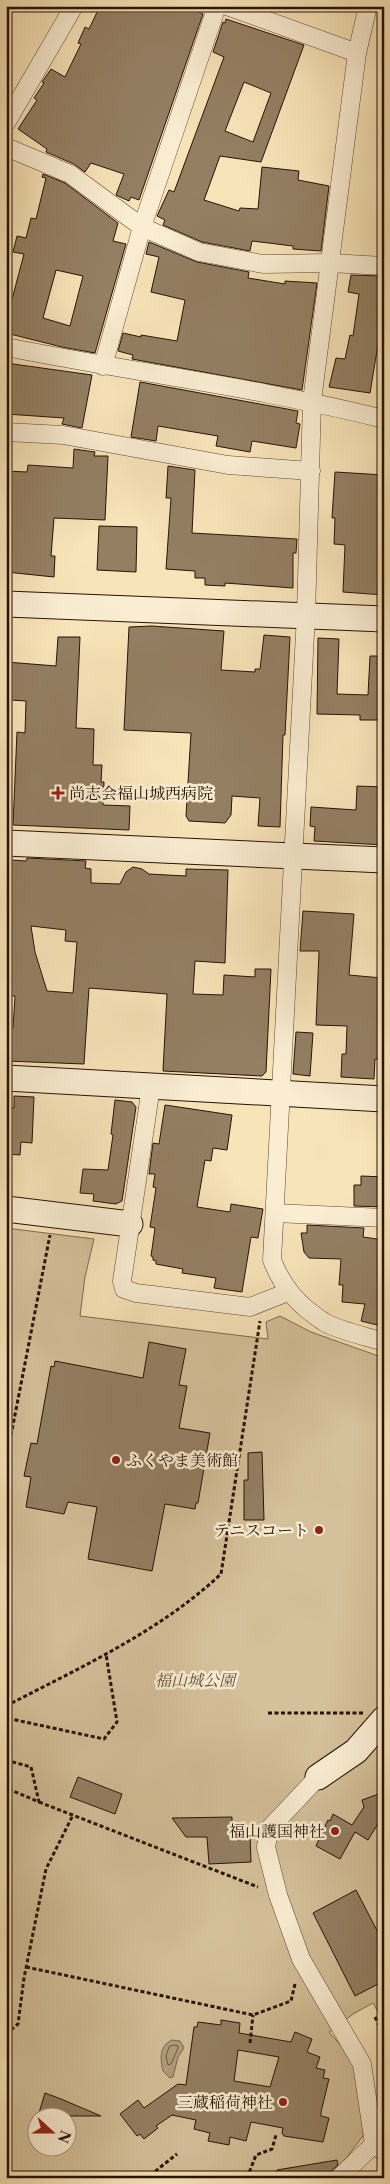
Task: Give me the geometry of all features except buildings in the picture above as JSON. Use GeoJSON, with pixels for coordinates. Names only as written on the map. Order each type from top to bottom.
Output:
{"type":"FeatureCollection","features":[{"type":"Feature","properties":{"kind":"street"},"geometry":{"type":"LineString","coordinates":[[6,123],[74,6]]}},
{"type":"Feature","properties":{"kind":"street"},"geometry":{"type":"LineString","coordinates":[[103,366],[142,227],[216,6]]}},
{"type":"Feature","properties":{"kind":"street"},"geometry":{"type":"LineString","coordinates":[[227,6],[357,53]]}},
{"type":"Feature","properties":{"kind":"street"},"geometry":{"type":"LineString","coordinates":[[368,6],[357,53],[312,401],[306,616],[272,1260],[280,1280],[288,1292],[325,1323],[384,1342]]}},
{"type":"Feature","properties":{"kind":"street"},"geometry":{"type":"LineString","coordinates":[[6,147],[70,174],[142,227],[200,252],[263,264],[330,263],[384,266]]}},
{"type":"Feature","properties":{"kind":"street"},"geometry":{"type":"LineString","coordinates":[[6,347],[103,366],[312,401],[384,419]]}},
{"type":"Feature","properties":{"kind":"street"},"geometry":{"type":"LineString","coordinates":[[6,432],[64,435],[228,465],[311,471]]}},
{"type":"Feature","properties":{"kind":"street"},"geometry":{"type":"LineString","coordinates":[[6,604],[384,619]]}},
{"type":"Feature","properties":{"kind":"street"},"geometry":{"type":"LineString","coordinates":[[6,843],[384,860]]}},
{"type":"Feature","properties":{"kind":"street"},"geometry":{"type":"LineString","coordinates":[[6,1078],[151,1088],[384,1099]]}},
{"type":"Feature","properties":{"kind":"street"},"geometry":{"type":"LineString","coordinates":[[151,1088],[122,1281],[124,1289],[136,1293],[250,1307],[288,1292]]}},
{"type":"Feature","properties":{"kind":"street"},"geometry":{"type":"LineString","coordinates":[[6,1209],[130,1224]]}},
{"type":"Feature","properties":{"kind":"street"},"geometry":{"type":"LineString","coordinates":[[274,1213],[384,1218]]}},
{"type":"Feature","properties":{"kind":"street"},"geometry":{"type":"LineString","coordinates":[[339,2178],[379,2148],[362,2064],[300,1959],[278,1895],[266,1847],[270,1828],[318,1777],[356,1751],[374,1716]]}},
{"type":"Feature","properties":{"kind":"path"},"geometry":{"type":"LineString","coordinates":[[6,1461],[54,1215]]}},
{"type":"Feature","properties":{"kind":"path"},"geometry":{"type":"LineString","coordinates":[[6,1706],[130,1642],[199,1594],[221,1574],[263,1302]]}},
{"type":"Feature","properties":{"kind":"path"},"geometry":{"type":"LineString","coordinates":[[6,1711],[10,1720],[104,1739],[117,1722],[106,1654]]}},
{"type":"Feature","properties":{"kind":"path"},"geometry":{"type":"LineString","coordinates":[[268,1712],[374,1716]]}},
{"type":"Feature","properties":{"kind":"path"},"geometry":{"type":"LineString","coordinates":[[6,1760],[31,1767],[39,1802]]}},
{"type":"Feature","properties":{"kind":"path"},"geometry":{"type":"LineString","coordinates":[[6,1788],[278,1895]]}},
{"type":"Feature","properties":{"kind":"path"},"geometry":{"type":"LineString","coordinates":[[6,2034],[18,2024],[26,1967],[46,1869],[73,1815]]}},
{"type":"Feature","properties":{"kind":"path"},"geometry":{"type":"LineString","coordinates":[[26,1967],[253,2014],[291,2002],[300,1959]]}},
{"type":"Feature","properties":{"kind":"path"},"geometry":{"type":"LineString","coordinates":[[250,2043],[253,2014]]}},
{"type":"Feature","properties":{"kind":"path"},"geometry":{"type":"LineString","coordinates":[[374,2017],[384,2035]]}},
{"type":"Feature","properties":{"kind":"path"},"geometry":{"type":"LineString","coordinates":[[247,2178],[256,2155],[272,2149],[276,2135]]}},
{"type":"Feature","properties":{"kind":"path"},"geometry":{"type":"LineString","coordinates":[[137,2178],[152,2173],[177,2154]]}},
{"type":"Feature","properties":{"kind":"path"},"geometry":{"type":"LineString","coordinates":[[55,2178],[64,2174],[97,2178]]}},
{"type":"Feature","properties":{"kind":"green space","name":"福山城公園"},"geometry":{"type":"Polygon","coordinates":[[[6,1228],[94,1239],[85,1277],[80,1316],[268,1339],[266,1322],[280,1316],[311,1332],[384,1358],[384,2022],[373,2003],[353,2014],[329,2032],[345,2050],[354,2067],[363,2127],[363,2136],[331,2178],[6,2178],[6,1228]]]}},
{"type":"Feature","properties":{"kind":"water"},"geometry":{"type":"Polygon","coordinates":[[[172,2040],[180,2041],[184,2048],[178,2057],[173,2077],[170,2078],[163,2071],[161,2058],[163,2049],[172,2040]]]}},
{"type":"Feature","properties":{"kind":"place","name":"尚志会福山城西病院"},"geometry":{"type":"Point","coordinates":[58,793]}},
{"type":"Feature","properties":{"kind":"place","name":"ふくやま美術館"},"geometry":{"type":"Point","coordinates":[116,1460]}},
{"type":"Feature","properties":{"kind":"place","name":"テニスコート"},"geometry":{"type":"Point","coordinates":[319,1530]}},
{"type":"Feature","properties":{"kind":"place","name":"福山護国神社"},"geometry":{"type":"Point","coordinates":[335,1831]}},
{"type":"Feature","properties":{"kind":"place","name":"三蔵稲荷神社"},"geometry":{"type":"Point","coordinates":[283,2102]}}]}
